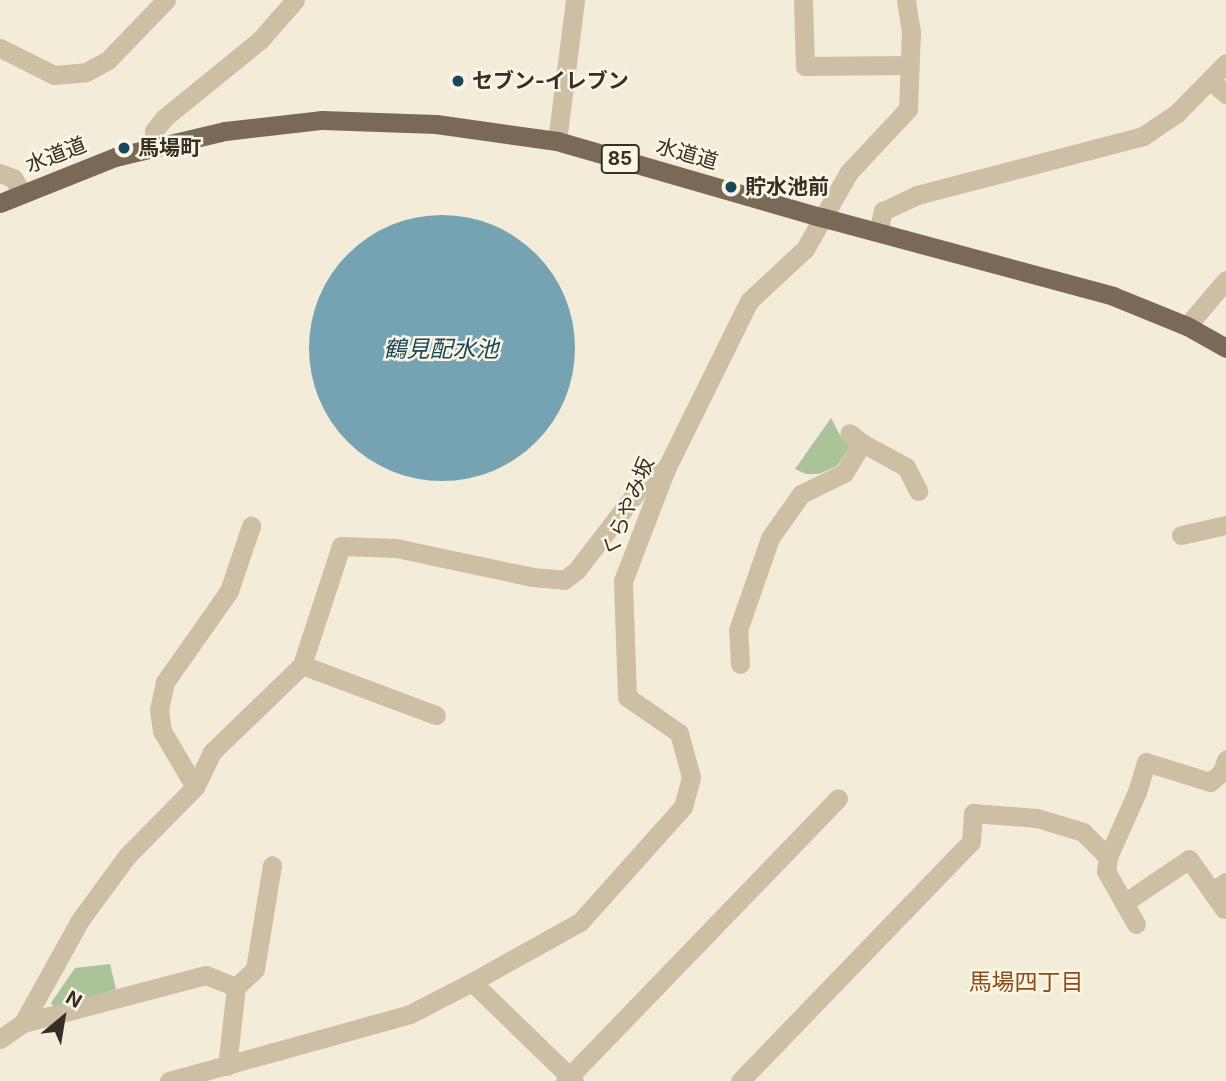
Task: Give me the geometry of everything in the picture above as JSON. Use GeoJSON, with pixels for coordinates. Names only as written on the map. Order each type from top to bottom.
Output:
{"type":"FeatureCollection","features":[{"type":"Feature","properties":{"kind":"main road","name":"水道道"},"geometry":{"type":"LineString","coordinates":[[0,203],[115,157],[155,145],[225,131],[322,120],[436,124],[557,141],[821,217],[1113,296],[1187,326],[1226,348]]}},
{"type":"Feature","properties":{"kind":"street"},"geometry":{"type":"LineString","coordinates":[[0,48],[54,75],[86,72],[107,61],[166,0]]}},
{"type":"Feature","properties":{"kind":"street"},"geometry":{"type":"LineString","coordinates":[[155,145],[154,131],[164,118],[260,40],[295,0]]}},
{"type":"Feature","properties":{"kind":"street"},"geometry":{"type":"LineString","coordinates":[[557,141],[575,0]]}},
{"type":"Feature","properties":{"kind":"street"},"geometry":{"type":"LineString","coordinates":[[803,0],[805,66],[908,65]]}},
{"type":"Feature","properties":{"kind":"street","name":"くらやみ坂"},"geometry":{"type":"LineString","coordinates":[[472,982],[580,922],[669,826],[683,807],[691,777],[679,733],[627,696],[623,581],[666,469],[749,301],[805,249],[849,172],[908,109],[911,32],[906,0]]}},
{"type":"Feature","properties":{"kind":"street"},"geometry":{"type":"LineString","coordinates":[[878,232],[883,211],[917,195],[1143,136],[1176,114],[1226,64]]}},
{"type":"Feature","properties":{"kind":"street"},"geometry":{"type":"LineString","coordinates":[[1211,81],[1226,94]]}},
{"type":"Feature","properties":{"kind":"street"},"geometry":{"type":"LineString","coordinates":[[0,173],[13,178],[22,193]]}},
{"type":"Feature","properties":{"kind":"street"},"geometry":{"type":"LineString","coordinates":[[1187,326],[1226,280]]}},
{"type":"Feature","properties":{"kind":"street"},"geometry":{"type":"LineString","coordinates":[[740,664],[738,630],[771,538],[801,494],[844,473],[855,438],[906,467],[918,491]]}},
{"type":"Feature","properties":{"kind":"street"},"geometry":{"type":"LineString","coordinates":[[23,1023],[80,920],[119,866],[195,787],[212,752],[302,665],[341,546],[396,548],[532,577],[564,580],[577,570],[648,477],[666,469]]}},
{"type":"Feature","properties":{"kind":"street"},"geometry":{"type":"LineString","coordinates":[[1181,535],[1226,525]]}},
{"type":"Feature","properties":{"kind":"street"},"geometry":{"type":"LineString","coordinates":[[195,787],[162,731],[159,710],[163,691],[165,682],[229,591],[251,526]]}},
{"type":"Feature","properties":{"kind":"street"},"geometry":{"type":"LineString","coordinates":[[302,665],[436,715]]}},
{"type":"Feature","properties":{"kind":"street"},"geometry":{"type":"LineString","coordinates":[[1136,924],[1106,871],[1108,857],[1137,792],[1146,762],[1210,782],[1225,768]]}},
{"type":"Feature","properties":{"kind":"street"},"geometry":{"type":"LineString","coordinates":[[169,1081],[220,1072],[410,1014],[472,982],[570,1080],[838,799]]}},
{"type":"Feature","properties":{"kind":"street"},"geometry":{"type":"LineString","coordinates":[[740,1081],[971,842],[973,813],[1037,818],[1083,832],[1108,857]]}},
{"type":"Feature","properties":{"kind":"street"},"geometry":{"type":"LineString","coordinates":[[1124,902],[1189,859],[1219,887],[1224,909]]}},
{"type":"Feature","properties":{"kind":"street"},"geometry":{"type":"LineString","coordinates":[[220,1072],[236,987],[255,969],[272,865]]}},
{"type":"Feature","properties":{"kind":"street"},"geometry":{"type":"LineString","coordinates":[[0,1039],[23,1023],[206,975],[236,987]]}},
{"type":"Feature","properties":{"kind":"green space"},"geometry":{"type":"Polygon","coordinates":[[[831,418],[841,437],[850,446],[837,466],[819,474],[806,474],[795,469],[831,418]]]}},
{"type":"Feature","properties":{"kind":"green space"},"geometry":{"type":"Polygon","coordinates":[[[110,964],[116,989],[55,1009],[51,1003],[75,968],[110,964]]]}},
{"type":"Feature","properties":{"kind":"water","name":"鶴見配水池"},"geometry":{"type":"Polygon","coordinates":[[[442,215],[493,225],[536,254],[565,297],[575,348],[565,399],[536,442],[493,471],[442,481],[391,471],[348,442],[319,399],[309,348],[319,297],[348,254],[391,225],[442,215]]]}},
{"type":"Feature","properties":{"kind":"place","name":"セブン-イレブン"},"geometry":{"type":"Point","coordinates":[458,81]}},
{"type":"Feature","properties":{"kind":"place","name":"馬場町"},"geometry":{"type":"Point","coordinates":[124,148]}},
{"type":"Feature","properties":{"kind":"place","name":"貯水池前"},"geometry":{"type":"Point","coordinates":[731,187]}},
{"type":"Feature","properties":{"kind":"district","name":"馬場四丁目"},"geometry":{"type":"Point","coordinates":[1026,982]}}]}
